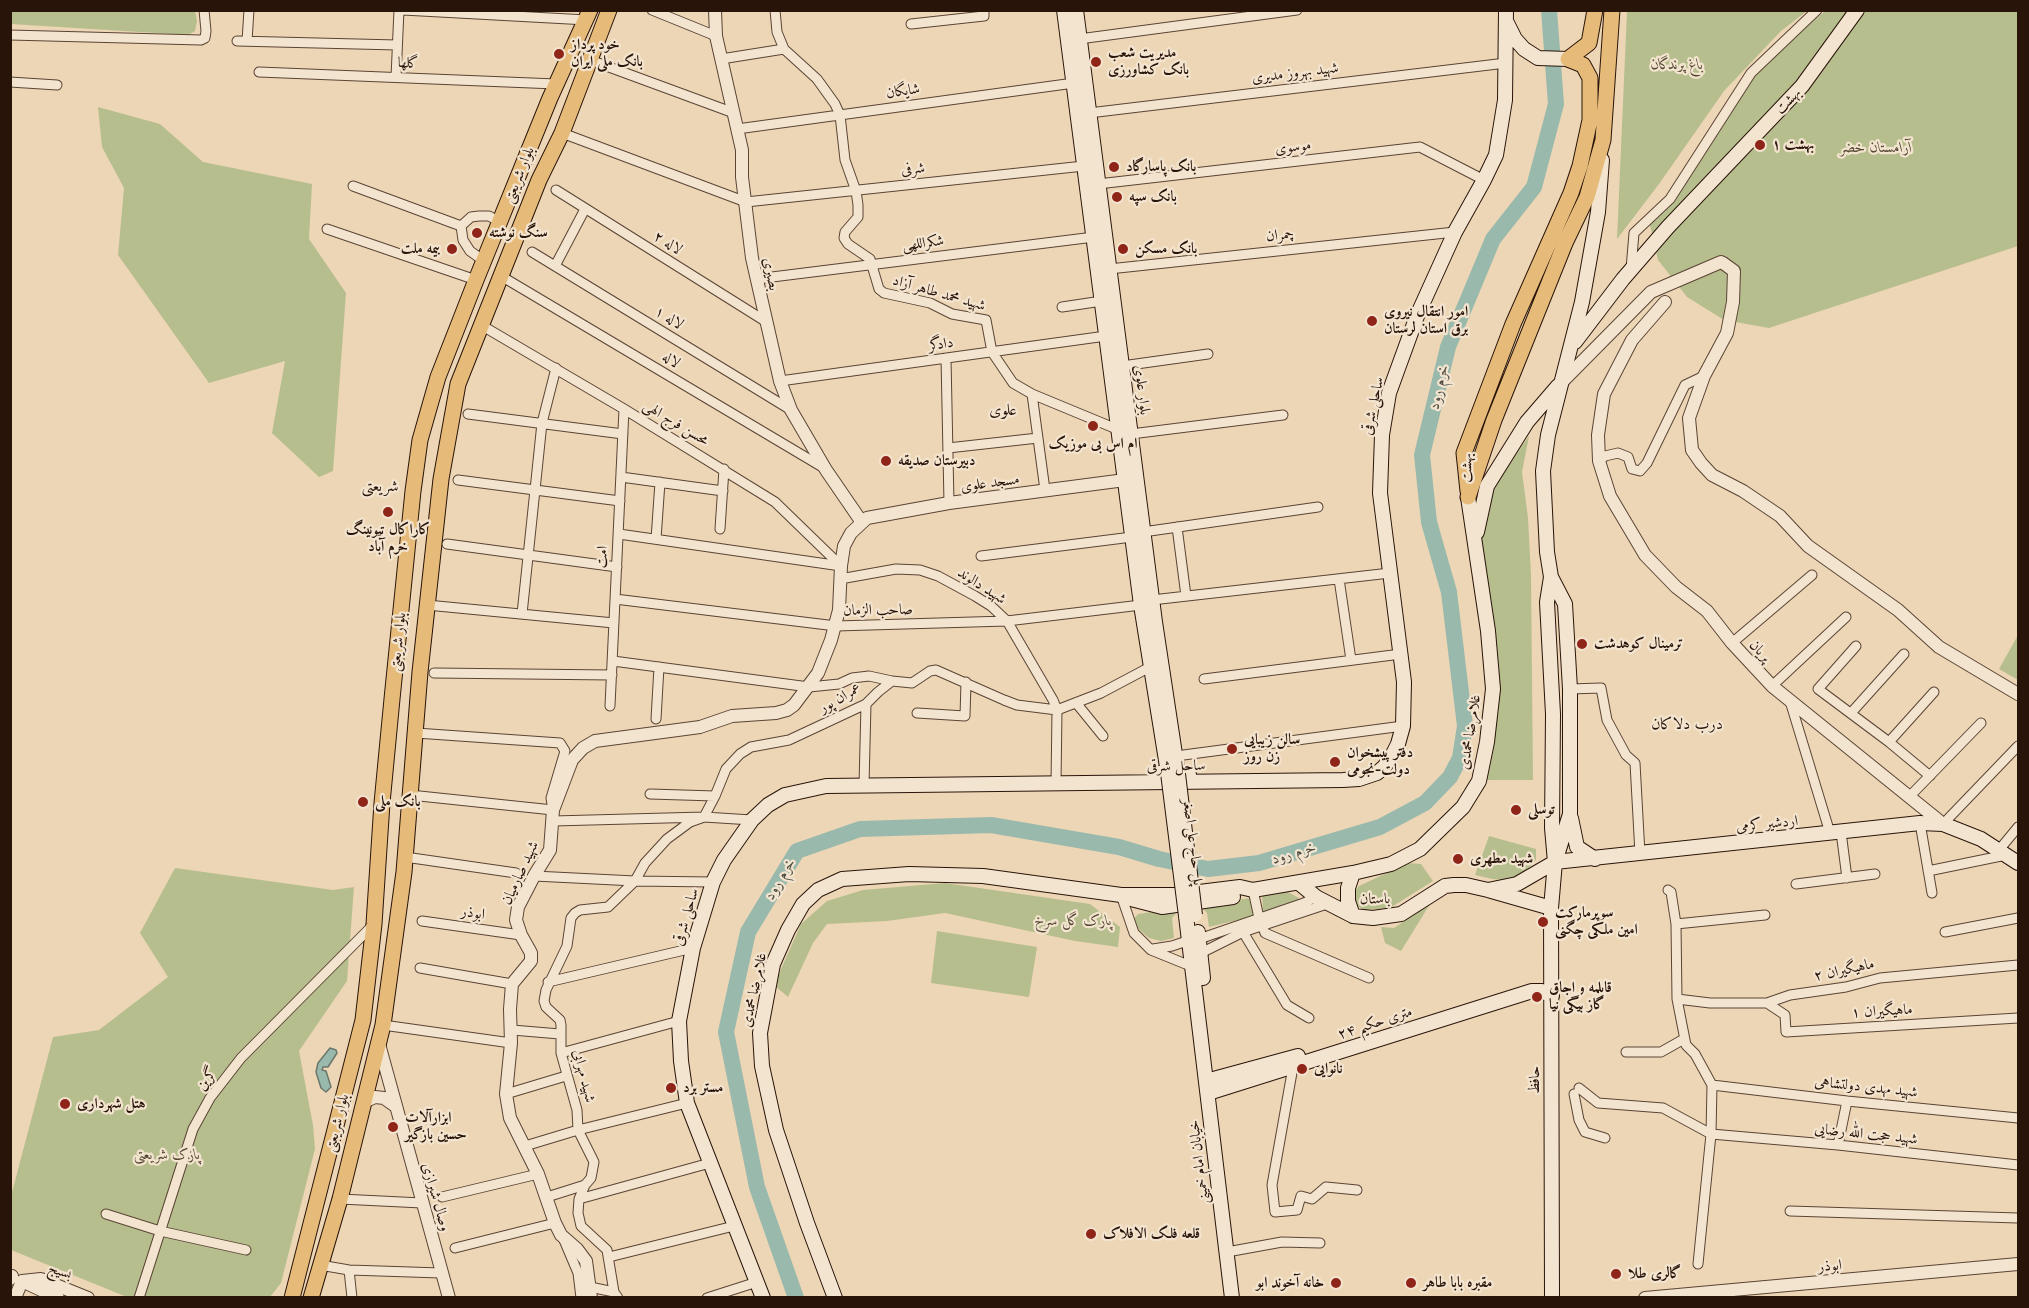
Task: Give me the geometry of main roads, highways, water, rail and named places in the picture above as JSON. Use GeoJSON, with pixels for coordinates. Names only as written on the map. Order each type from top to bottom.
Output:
{"type":"FeatureCollection","features":[{"type":"Feature","properties":{"kind":"main road"},"geometry":{"type":"LineString","coordinates":[[546,166],[547,146],[603,10]]}},
{"type":"Feature","properties":{"kind":"main road","name":"بلوار شریعتی"},"geometry":{"type":"LineString","coordinates":[[311,1298],[340,1199],[383,1025],[408,829],[427,605],[446,444],[458,384],[546,166],[562,133],[609,10]]}},
{"type":"Feature","properties":{"kind":"main road","name":"بلوار علوی"},"geometry":{"type":"LineString","coordinates":[[1064,10],[1106,336],[1125,432],[1147,602],[1176,756],[1173,774]]}},
{"type":"Feature","properties":{"kind":"main road","name":"بلوار علوی"},"geometry":{"type":"LineString","coordinates":[[1076,10],[1122,366],[1125,480],[1138,535]]}},
{"type":"Feature","properties":{"kind":"main road"},"geometry":{"type":"LineString","coordinates":[[1506,16],[1515,39],[1524,49],[1538,58],[1563,58],[1589,43],[1595,10]]}},
{"type":"Feature","properties":{"kind":"main road","name":"بهشت"},"geometry":{"type":"LineString","coordinates":[[1468,497],[1498,409],[1565,243],[1587,197],[1603,140],[1612,10]]}},
{"type":"Feature","properties":{"kind":"main road","name":"بهشت"},"geometry":{"type":"LineString","coordinates":[[1570,348],[1631,269],[1668,227],[1802,86],[1857,10]]}},
{"type":"Feature","properties":{"kind":"main road"},"geometry":{"type":"LineString","coordinates":[[525,160],[538,143],[591,14]]}},
{"type":"Feature","properties":{"kind":"main road","name":"بلوار شریعتی"},"geometry":{"type":"LineString","coordinates":[[292,1298],[363,1020],[374,924],[380,826],[420,440],[438,377],[476,280],[556,84],[591,14]]}},
{"type":"Feature","properties":{"kind":"main road","name":"ساحلی شرقی"},"geometry":{"type":"LineString","coordinates":[[1329,781],[1359,779],[1377,773],[1392,756],[1403,726],[1404,682],[1380,493],[1382,435],[1389,393],[1417,316],[1455,231],[1496,155],[1505,100],[1506,16]]}},
{"type":"Feature","properties":{"kind":"main road","name":"بهشت"},"geometry":{"type":"LineString","coordinates":[[1468,497],[1464,453],[1513,324],[1571,193],[1580,166],[1590,120],[1590,78],[1583,65],[1563,58]]}},
{"type":"Feature","properties":{"kind":"main road"},"geometry":{"type":"LineString","coordinates":[[1555,862],[1552,828],[1553,714],[1547,602],[1551,577],[1547,552],[1543,471],[1548,435],[1560,383],[1582,303],[1598,212],[1603,140]]}},
{"type":"Feature","properties":{"kind":"main road"},"geometry":{"type":"LineString","coordinates":[[1475,542],[1487,486],[1527,422],[1560,383]]}},
{"type":"Feature","properties":{"kind":"main road"},"geometry":{"type":"LineString","coordinates":[[1527,422],[1542,421],[1548,435]]}},
{"type":"Feature","properties":{"kind":"main road","name":"غلامرضا محمدی"},"geometry":{"type":"LineString","coordinates":[[835,1298],[776,1130],[762,1066],[760,1033],[773,964],[803,904],[818,890],[842,879],[909,874],[983,876],[1121,895],[1175,895],[1240,887],[1253,890],[1353,873],[1391,864],[1420,849],[1463,807],[1479,781],[1487,742],[1493,689],[1488,631],[1468,497]]}},
{"type":"Feature","properties":{"kind":"main road"},"geometry":{"type":"LineString","coordinates":[[1551,577],[1565,604],[1570,689],[1570,814],[1577,847],[1595,859]]}},
{"type":"Feature","properties":{"kind":"main road","name":"بلوار علوی"},"geometry":{"type":"LineString","coordinates":[[1147,602],[1150,667],[1173,774]]}},
{"type":"Feature","properties":{"kind":"main road"},"geometry":{"type":"LineString","coordinates":[[1553,714],[1570,714]]}},
{"type":"Feature","properties":{"kind":"main road"},"geometry":{"type":"LineString","coordinates":[[1056,780],[1173,774],[1292,773],[1329,781]]}},
{"type":"Feature","properties":{"kind":"main road","name":"پل حاج علی اصغر"},"geometry":{"type":"LineString","coordinates":[[1173,774],[1190,915]]}},
{"type":"Feature","properties":{"kind":"main road","name":"ساحل شرقی"},"geometry":{"type":"LineString","coordinates":[[1022,784],[1056,780],[1329,781]]}},
{"type":"Feature","properties":{"kind":"main road","name":"ساحلی شرقی"},"geometry":{"type":"LineString","coordinates":[[764,1298],[687,1103],[681,1061],[679,1021],[693,948],[713,882],[724,860],[752,820],[768,805],[785,795],[826,786],[1022,784]]}},
{"type":"Feature","properties":{"kind":"main road"},"geometry":{"type":"LineString","coordinates":[[1555,862],[1570,814]]}},
{"type":"Feature","properties":{"kind":"main road","name":"اردشیر کرمی"},"geometry":{"type":"LineString","coordinates":[[1555,862],[1920,823],[1943,824],[1981,839],[2019,863]]}},
{"type":"Feature","properties":{"kind":"main road"},"geometry":{"type":"LineString","coordinates":[[380,826],[386,833],[393,836],[402,835],[408,829]]}},
{"type":"Feature","properties":{"kind":"main road"},"geometry":{"type":"LineString","coordinates":[[378,867],[384,861],[393,860],[404,865]]}},
{"type":"Feature","properties":{"kind":"main road","name":"باستان"},"geometry":{"type":"LineString","coordinates":[[1488,890],[1517,884],[1555,862]]}},
{"type":"Feature","properties":{"kind":"main road","name":"حافظ"},"geometry":{"type":"LineString","coordinates":[[1552,1298],[1551,908],[1555,862]]}},
{"type":"Feature","properties":{"kind":"main road"},"geometry":{"type":"LineString","coordinates":[[1353,873],[1348,888],[1348,902],[1353,916]]}},
{"type":"Feature","properties":{"kind":"main road","name":"باستان"},"geometry":{"type":"LineString","coordinates":[[1299,883],[1316,897],[1353,916],[1372,918],[1401,914],[1445,886],[1467,885],[1551,908]]}},
{"type":"Feature","properties":{"kind":"main road","name":"خیابان امام خمینی"},"geometry":{"type":"LineString","coordinates":[[1190,915],[1197,944],[1209,1085],[1232,1298]]}},
{"type":"Feature","properties":{"kind":"main road","name":"خیابان امام خمینی"},"geometry":{"type":"LineString","coordinates":[[1197,944],[1193,967],[1209,1085]]}},
{"type":"Feature","properties":{"kind":"main road","name":"۲۴ متری حکیم"},"geometry":{"type":"LineString","coordinates":[[1209,1085],[1552,977]]}},
{"type":"Feature","properties":{"kind":"main road","name":"۲۴ متری حکیم"},"geometry":{"type":"LineString","coordinates":[[1209,1085],[1293,1066],[1532,991],[1542,991],[1552,996]]}},
{"type":"Feature","properties":{"kind":"waterway","name":"خرم رود"},"geometry":{"type":"LineString","coordinates":[[796,1298],[757,1187],[726,1032],[748,932],[797,851],[860,829],[991,825],[1119,847],[1159,859],[1208,869],[1259,863],[1380,827],[1425,803],[1450,777],[1460,758],[1465,726],[1449,592],[1429,522],[1422,455],[1448,347],[1493,239],[1534,187],[1556,104],[1549,10]]}},
{"type":"Feature","properties":{"kind":"place","name":"خود پرداز بانک ملی ایران"},"geometry":{"type":"Point","coordinates":[559,54]}},
{"type":"Feature","properties":{"kind":"place","name":"مدیریت شعب بانک کشاورزی"},"geometry":{"type":"Point","coordinates":[1096,62]}},
{"type":"Feature","properties":{"kind":"place","name":"بهشت ۱"},"geometry":{"type":"Point","coordinates":[1760,145]}},
{"type":"Feature","properties":{"kind":"place","name":"بانک پاسارگاد"},"geometry":{"type":"Point","coordinates":[1114,167]}},
{"type":"Feature","properties":{"kind":"place","name":"بانک سپه"},"geometry":{"type":"Point","coordinates":[1117,197]}},
{"type":"Feature","properties":{"kind":"place","name":"سنگ نوشته"},"geometry":{"type":"Point","coordinates":[477,233]}},
{"type":"Feature","properties":{"kind":"place","name":"بیمه ملت"},"geometry":{"type":"Point","coordinates":[452,249]}},
{"type":"Feature","properties":{"kind":"place","name":"بانک مسکن"},"geometry":{"type":"Point","coordinates":[1123,249]}},
{"type":"Feature","properties":{"kind":"place","name":"امور انتقال نیروی برق استان لرستان"},"geometry":{"type":"Point","coordinates":[1372,321]}},
{"type":"Feature","properties":{"kind":"place","name":"ام اس بی موزیک"},"geometry":{"type":"Point","coordinates":[1093,426]}},
{"type":"Feature","properties":{"kind":"place","name":"دبیرستان صدیقه"},"geometry":{"type":"Point","coordinates":[886,461]}},
{"type":"Feature","properties":{"kind":"place","name":"کاراکال تیونینگ خرم آباد"},"geometry":{"type":"Point","coordinates":[388,512]}},
{"type":"Feature","properties":{"kind":"place","name":"ترمینال کوهدشت"},"geometry":{"type":"Point","coordinates":[1582,644]}},
{"type":"Feature","properties":{"kind":"place","name":"سالن زیبایی زن روز"},"geometry":{"type":"Point","coordinates":[1232,749]}},
{"type":"Feature","properties":{"kind":"place","name":"دفتر پیشخوان دولت-نجومی"},"geometry":{"type":"Point","coordinates":[1335,762]}},
{"type":"Feature","properties":{"kind":"place","name":"بانک ملی"},"geometry":{"type":"Point","coordinates":[363,802]}},
{"type":"Feature","properties":{"kind":"place","name":"توسلی"},"geometry":{"type":"Point","coordinates":[1516,810]}},
{"type":"Feature","properties":{"kind":"place","name":"شهید مطهری"},"geometry":{"type":"Point","coordinates":[1458,859]}},
{"type":"Feature","properties":{"kind":"place","name":"سوپرمارکت امین ملکی چگنی"},"geometry":{"type":"Point","coordinates":[1543,922]}},
{"type":"Feature","properties":{"kind":"place","name":"قابلمه و اجاق گاز بیگی نیا"},"geometry":{"type":"Point","coordinates":[1537,997]}},
{"type":"Feature","properties":{"kind":"place","name":"نانوایی"},"geometry":{"type":"Point","coordinates":[1302,1069]}},
{"type":"Feature","properties":{"kind":"place","name":"مستر برد"},"geometry":{"type":"Point","coordinates":[671,1088]}},
{"type":"Feature","properties":{"kind":"place","name":"هتل شهرداری"},"geometry":{"type":"Point","coordinates":[65,1104]}},
{"type":"Feature","properties":{"kind":"place","name":"ابزارآلات حسین بازگیر"},"geometry":{"type":"Point","coordinates":[393,1127]}},
{"type":"Feature","properties":{"kind":"place","name":"قلعه فلک الافلاک"},"geometry":{"type":"Point","coordinates":[1091,1234]}},
{"type":"Feature","properties":{"kind":"place","name":"گالری طلا"},"geometry":{"type":"Point","coordinates":[1616,1274]}},
{"type":"Feature","properties":{"kind":"place","name":"خانه آخوند ابو"},"geometry":{"type":"Point","coordinates":[1336,1283]}},
{"type":"Feature","properties":{"kind":"place","name":"مقبره بابا طاهر"},"geometry":{"type":"Point","coordinates":[1411,1283]}},
{"type":"Feature","properties":{"kind":"district","name":"علوی"},"geometry":{"type":"Point","coordinates":[1003,410]}},
{"type":"Feature","properties":{"kind":"district","name":"شریعتی"},"geometry":{"type":"Point","coordinates":[380,486]}},
{"type":"Feature","properties":{"kind":"district","name":"درب دلاکان"},"geometry":{"type":"Point","coordinates":[1687,724]}},
{"type":"Feature","properties":{"kind":"park label","name":"باغ پرندگان"},"geometry":{"type":"Point","coordinates":[1677,65]}},
{"type":"Feature","properties":{"kind":"park label","name":"آرامستان خضر"},"geometry":{"type":"Point","coordinates":[1876,148]}},
{"type":"Feature","properties":{"kind":"park label","name":"پارک گل سرخ"},"geometry":{"type":"Point","coordinates":[1073,921]}},
{"type":"Feature","properties":{"kind":"park label","name":"پارک شریعتی"},"geometry":{"type":"Point","coordinates":[167,1155]}}]}
